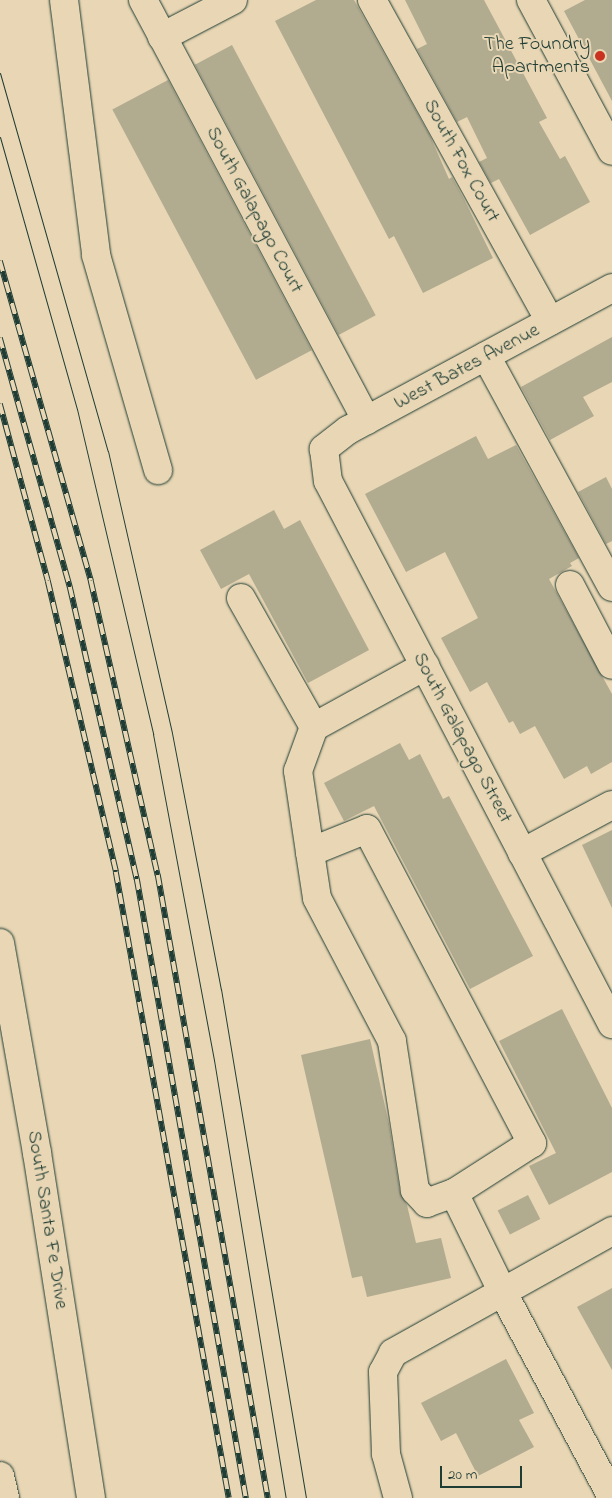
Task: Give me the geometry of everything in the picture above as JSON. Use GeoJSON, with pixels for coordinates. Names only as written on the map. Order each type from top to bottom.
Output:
{"type":"FeatureCollection","features":[{"type":"Feature","properties":{"kind":"main road"},"geometry":{"type":"LineString","coordinates":[[64,0],[96,256],[158,470]]}},
{"type":"Feature","properties":{"kind":"main road","name":"South Galapago Court"},"geometry":{"type":"LineString","coordinates":[[143,0],[366,420]]}},
{"type":"Feature","properties":{"kind":"main road"},"geometry":{"type":"LineString","coordinates":[[162,37],[233,0]]}},
{"type":"Feature","properties":{"kind":"main road","name":"South Fox Court"},"geometry":{"type":"LineString","coordinates":[[372,0],[550,322]]}},
{"type":"Feature","properties":{"kind":"main road"},"geometry":{"type":"LineString","coordinates":[[531,0],[612,150]]}},
{"type":"Feature","properties":{"kind":"main road","name":"West Bates Avenue"},"geometry":{"type":"LineString","coordinates":[[324,449],[366,420],[612,288]]}},
{"type":"Feature","properties":{"kind":"main road"},"geometry":{"type":"LineString","coordinates":[[486,356],[612,587]]}},
{"type":"Feature","properties":{"kind":"main road","name":"South Galapago Street"},"geometry":{"type":"LineString","coordinates":[[324,449],[328,481],[522,853],[602,981],[612,1024]]}},
{"type":"Feature","properties":{"kind":"main road"},"geometry":{"type":"LineString","coordinates":[[570,585],[612,665]]}},
{"type":"Feature","properties":{"kind":"main road"},"geometry":{"type":"LineString","coordinates":[[241,598],[314,727]]}},
{"type":"Feature","properties":{"kind":"main road"},"geometry":{"type":"LineString","coordinates":[[310,852],[367,829],[532,1143],[454,1193],[427,1203],[415,1190],[392,1040],[317,898],[310,852],[298,771],[314,727],[425,666]]}},
{"type":"Feature","properties":{"kind":"main road"},"geometry":{"type":"LineString","coordinates":[[522,853],[612,805]]}},
{"type":"Feature","properties":{"kind":"main road","name":"South Santa Fe Drive"},"geometry":{"type":"LineString","coordinates":[[0,943],[37,1153],[91,1498]]}},
{"type":"Feature","properties":{"kind":"main road"},"geometry":{"type":"LineString","coordinates":[[454,1193],[502,1292],[612,1498]]}},
{"type":"Feature","properties":{"kind":"main road"},"geometry":{"type":"LineString","coordinates":[[398,1498],[386,1454],[382,1372],[393,1353],[612,1231]]}},
{"type":"Feature","properties":{"kind":"main road"},"geometry":{"type":"LineString","coordinates":[[0,1476],[5,1498]]}},
{"type":"Feature","properties":{"kind":"building"},"geometry":{"type":"Polygon","coordinates":[[[316,0],[354,0],[430,136],[449,179],[452,177],[464,199],[493,258],[423,293],[394,236],[389,239],[275,21],[316,0]]]}},
{"type":"Feature","properties":{"kind":"building"},"geometry":{"type":"Polygon","coordinates":[[[405,0],[484,0],[547,118],[539,122],[560,159],[565,156],[590,202],[530,235],[499,179],[491,183],[479,162],[487,158],[467,117],[457,122],[417,49],[427,44],[405,0]]]}},
{"type":"Feature","properties":{"kind":"building","name":"The Foundry Apartments"},"geometry":{"type":"Polygon","coordinates":[[[585,0],[612,0],[612,101],[564,11],[585,0]]]}},
{"type":"Feature","properties":{"kind":"building"},"geometry":{"type":"Polygon","coordinates":[[[232,45],[376,315],[339,335],[195,65],[232,45]]]}},
{"type":"Feature","properties":{"kind":"building"},"geometry":{"type":"Polygon","coordinates":[[[168,80],[312,350],[256,380],[112,110],[168,80]]]}},
{"type":"Feature","properties":{"kind":"building"},"geometry":{"type":"Polygon","coordinates":[[[612,337],[612,382],[583,397],[594,416],[550,440],[521,387],[612,337]]]}},
{"type":"Feature","properties":{"kind":"building"},"geometry":{"type":"Polygon","coordinates":[[[476,436],[488,459],[516,445],[579,558],[570,563],[572,566],[549,579],[612,694],[612,762],[591,774],[587,766],[564,779],[535,726],[520,734],[513,721],[509,723],[487,682],[470,692],[441,638],[478,618],[445,552],[406,572],[365,494],[476,436]]]}},
{"type":"Feature","properties":{"kind":"building"},"geometry":{"type":"Polygon","coordinates":[[[606,477],[612,489],[612,541],[606,544],[578,492],[606,477]]]}},
{"type":"Feature","properties":{"kind":"building"},"geometry":{"type":"Polygon","coordinates":[[[274,510],[284,529],[300,520],[369,650],[308,683],[249,574],[221,589],[200,550],[274,510]]]}},
{"type":"Feature","properties":{"kind":"building"},"geometry":{"type":"Polygon","coordinates":[[[400,743],[409,760],[420,754],[443,799],[449,796],[533,956],[470,989],[374,806],[344,821],[324,783],[400,743]]]}},
{"type":"Feature","properties":{"kind":"building"},"geometry":{"type":"Polygon","coordinates":[[[612,830],[612,908],[582,845],[612,830]]]}},
{"type":"Feature","properties":{"kind":"building"},"geometry":{"type":"Polygon","coordinates":[[[562,1009],[612,1108],[612,1172],[549,1205],[529,1166],[556,1153],[499,1041],[562,1009]]]}},
{"type":"Feature","properties":{"kind":"building"},"geometry":{"type":"Polygon","coordinates":[[[370,1039],[389,1124],[400,1192],[407,1205],[416,1243],[441,1238],[451,1278],[367,1297],[362,1276],[352,1278],[301,1055],[370,1039]]]}},
{"type":"Feature","properties":{"kind":"building"},"geometry":{"type":"Polygon","coordinates":[[[528,1195],[540,1219],[510,1234],[498,1210],[528,1195]]]}},
{"type":"Feature","properties":{"kind":"building"},"geometry":{"type":"Polygon","coordinates":[[[612,1288],[612,1370],[577,1307],[612,1288]]]}},
{"type":"Feature","properties":{"kind":"building"},"geometry":{"type":"Polygon","coordinates":[[[506,1359],[534,1413],[519,1420],[534,1447],[478,1476],[456,1433],[441,1441],[421,1403],[506,1359]]]}},
{"type":"Feature","properties":{"kind":"tram line"},"geometry":{"type":"LineString","coordinates":[[0,73],[108,451],[172,733],[221,989],[306,1498]]}},
{"type":"Feature","properties":{"kind":"tram line"},"geometry":{"type":"LineString","coordinates":[[0,137],[77,409],[153,734],[214,1060],[286,1498]]}},
{"type":"Feature","properties":{"kind":"railway"},"geometry":{"type":"LineString","coordinates":[[0,261],[91,581],[158,875],[268,1498]]}},
{"type":"Feature","properties":{"kind":"railway"},"geometry":{"type":"LineString","coordinates":[[0,338],[70,587],[137,879],[246,1498]]}},
{"type":"Feature","properties":{"kind":"railway"},"geometry":{"type":"LineString","coordinates":[[0,404],[48,581],[116,872],[229,1498]]}},
{"type":"Feature","properties":{"kind":"place","name":"The Foundry Apartments"},"geometry":{"type":"Point","coordinates":[600,56]}}]}
